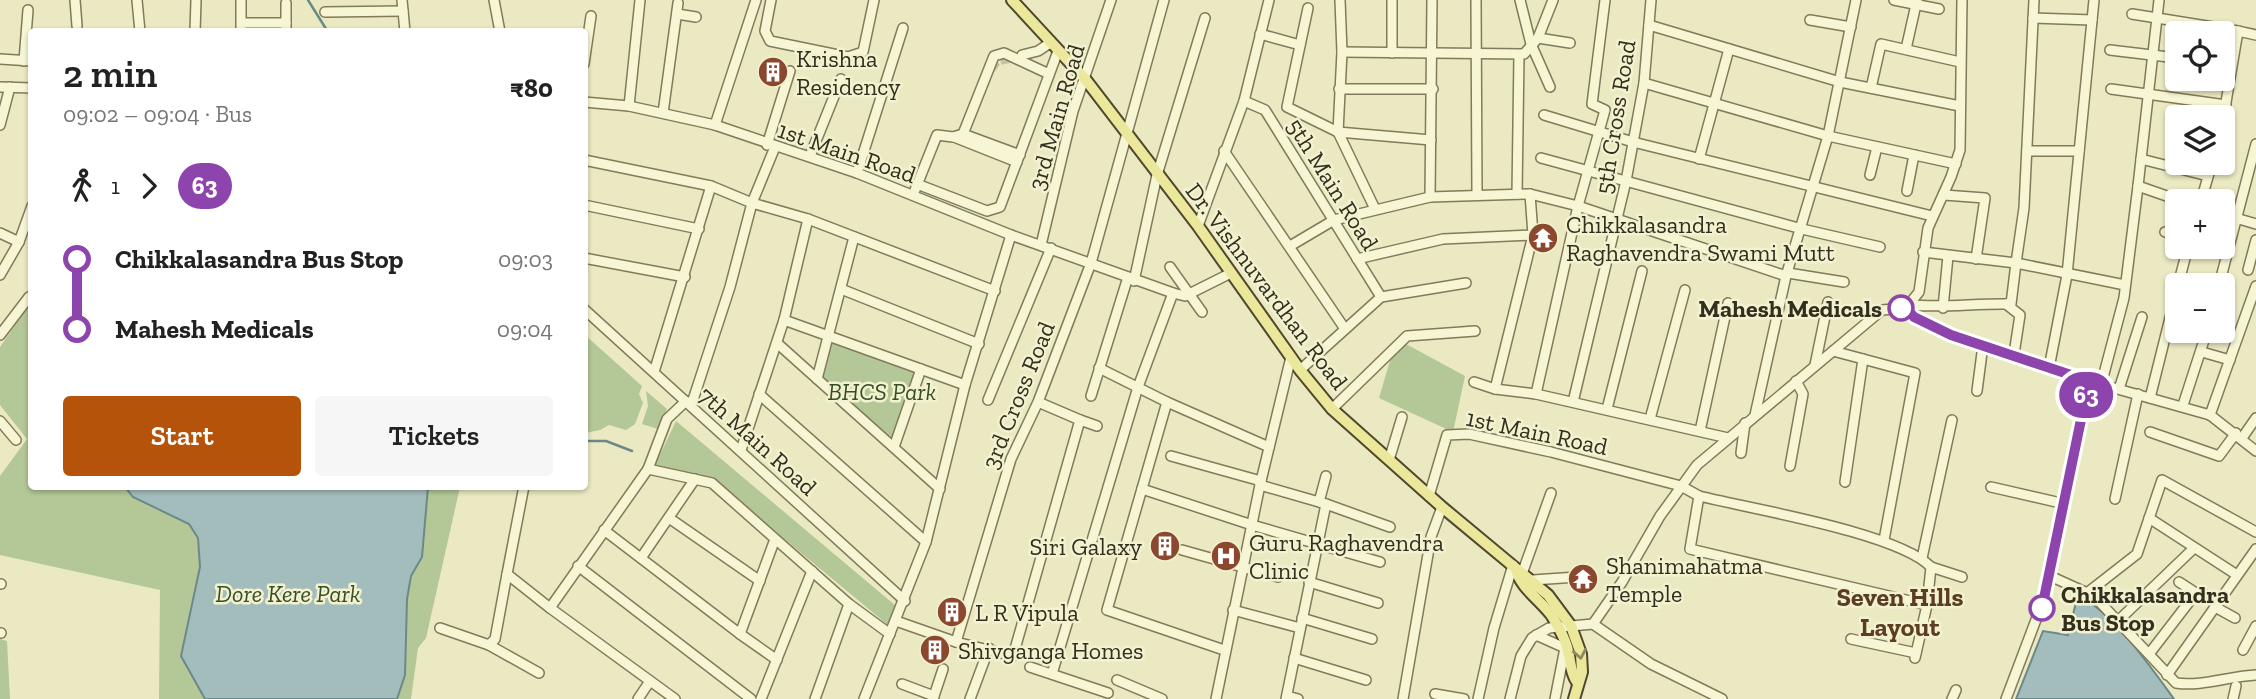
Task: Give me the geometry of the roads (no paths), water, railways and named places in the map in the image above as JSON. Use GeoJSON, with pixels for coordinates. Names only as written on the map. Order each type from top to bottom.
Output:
{"type":"FeatureCollection","features":[{"type":"Feature","properties":{"kind":"main road","name":"Dr. Vishnuvardhan Road"},"geometry":{"type":"LineString","coordinates":[[1012,0],[1086,80],[1126,131],[1198,226],[1300,370],[1332,409],[1442,508],[1534,580],[1571,626]]}},
{"type":"Feature","properties":{"kind":"main road","name":"Dr. Vishnuvardhan Road"},"geometry":{"type":"LineString","coordinates":[[1517,569],[1517,577],[1538,597],[1558,626],[1568,648],[1572,674],[1577,682]]}},
{"type":"Feature","properties":{"kind":"main road"},"geometry":{"type":"LineString","coordinates":[[1571,626],[1581,654],[1582,672],[1577,682],[1577,698]]}},
{"type":"Feature","properties":{"kind":"street"},"geometry":{"type":"LineString","coordinates":[[75,0],[77,26]]}},
{"type":"Feature","properties":{"kind":"street"},"geometry":{"type":"LineString","coordinates":[[137,0],[140,28]]}},
{"type":"Feature","properties":{"kind":"street"},"geometry":{"type":"LineString","coordinates":[[195,28],[196,0]]}},
{"type":"Feature","properties":{"kind":"street"},"geometry":{"type":"LineString","coordinates":[[241,0],[242,27],[286,27],[286,3]]}},
{"type":"Feature","properties":{"kind":"street"},"geometry":{"type":"LineString","coordinates":[[402,0],[405,28]]}},
{"type":"Feature","properties":{"kind":"street"},"geometry":{"type":"LineString","coordinates":[[494,0],[499,28]]}},
{"type":"Feature","properties":{"kind":"street"},"geometry":{"type":"LineString","coordinates":[[629,106],[640,0]]}},
{"type":"Feature","properties":{"kind":"street"},"geometry":{"type":"LineString","coordinates":[[715,125],[755,0]]}},
{"type":"Feature","properties":{"kind":"street"},"geometry":{"type":"LineString","coordinates":[[771,0],[765,31],[770,41],[848,57],[863,52],[874,0]]}},
{"type":"Feature","properties":{"kind":"street","name":"3rd Main Road"},"geometry":{"type":"LineString","coordinates":[[988,400],[1046,246],[1073,111],[1086,80],[1111,0]]}},
{"type":"Feature","properties":{"kind":"street","name":"3rd Cross Road"},"geometry":{"type":"LineString","coordinates":[[956,642],[1011,459],[1038,402],[1091,263],[1164,0]]}},
{"type":"Feature","properties":{"kind":"street"},"geometry":{"type":"LineString","coordinates":[[1198,226],[1244,101],[1267,0]]}},
{"type":"Feature","properties":{"kind":"street"},"geometry":{"type":"LineString","coordinates":[[1340,0],[1342,52],[1338,132],[1375,209]]}},
{"type":"Feature","properties":{"kind":"street"},"geometry":{"type":"LineString","coordinates":[[1392,0],[1392,53]]}},
{"type":"Feature","properties":{"kind":"street"},"geometry":{"type":"LineString","coordinates":[[1430,197],[1434,55],[1432,0]]}},
{"type":"Feature","properties":{"kind":"street"},"geometry":{"type":"LineString","coordinates":[[1476,0],[1477,195]]}},
{"type":"Feature","properties":{"kind":"street"},"geometry":{"type":"LineString","coordinates":[[1520,0],[1550,87]]}},
{"type":"Feature","properties":{"kind":"street"},"geometry":{"type":"LineString","coordinates":[[1517,194],[1521,55],[1534,41],[1553,0]]}},
{"type":"Feature","properties":{"kind":"street"},"geometry":{"type":"LineString","coordinates":[[1536,394],[1578,206],[1605,110],[1592,104],[1605,0]]}},
{"type":"Feature","properties":{"kind":"street","name":"5th Cross Road"},"geometry":{"type":"LineString","coordinates":[[1573,402],[1626,181],[1644,83],[1651,0]]}},
{"type":"Feature","properties":{"kind":"street"},"geometry":{"type":"LineString","coordinates":[[1754,416],[1787,274],[1828,136],[1856,0]]}},
{"type":"Feature","properties":{"kind":"street"},"geometry":{"type":"LineString","coordinates":[[1895,0],[1939,9]]}},
{"type":"Feature","properties":{"kind":"street"},"geometry":{"type":"LineString","coordinates":[[1909,307],[1919,292],[1923,252],[1932,216],[1956,164],[1962,0]]}},
{"type":"Feature","properties":{"kind":"street"},"geometry":{"type":"LineString","coordinates":[[1593,624],[1681,486],[1704,458],[1882,310],[1909,307],[1943,308],[1969,303],[2011,304],[2024,208],[2034,0]]}},
{"type":"Feature","properties":{"kind":"street"},"geometry":{"type":"LineString","coordinates":[[2049,368],[2067,275],[2094,0]]}},
{"type":"Feature","properties":{"kind":"street"},"geometry":{"type":"LineString","coordinates":[[2102,384],[2125,285],[2159,0]]}},
{"type":"Feature","properties":{"kind":"street"},"geometry":{"type":"LineString","coordinates":[[663,113],[678,3]]}},
{"type":"Feature","properties":{"kind":"street"},"geometry":{"type":"LineString","coordinates":[[1906,49],[1917,3]]}},
{"type":"Feature","properties":{"kind":"street"},"geometry":{"type":"LineString","coordinates":[[1308,8],[1287,107],[1338,132],[1431,140]]}},
{"type":"Feature","properties":{"kind":"street"},"geometry":{"type":"LineString","coordinates":[[0,59],[28,61],[27,10]]}},
{"type":"Feature","properties":{"kind":"street"},"geometry":{"type":"LineString","coordinates":[[325,12],[403,11]]}},
{"type":"Feature","properties":{"kind":"street"},"geometry":{"type":"LineString","coordinates":[[677,13],[696,16]]}},
{"type":"Feature","properties":{"kind":"street"},"geometry":{"type":"LineString","coordinates":[[2132,14],[2256,35]]}},
{"type":"Feature","properties":{"kind":"street"},"geometry":{"type":"LineString","coordinates":[[588,37],[591,16]]}},
{"type":"Feature","properties":{"kind":"street"},"geometry":{"type":"LineString","coordinates":[[1091,396],[1131,279],[1157,175],[1205,18]]}},
{"type":"Feature","properties":{"kind":"street"},"geometry":{"type":"LineString","coordinates":[[2033,18],[2092,20]]}},
{"type":"Feature","properties":{"kind":"street"},"geometry":{"type":"LineString","coordinates":[[1810,20],[1851,27]]}},
{"type":"Feature","properties":{"kind":"street"},"geometry":{"type":"LineString","coordinates":[[1649,25],[1840,82],[1960,106]]}},
{"type":"Feature","properties":{"kind":"street"},"geometry":{"type":"LineString","coordinates":[[857,173],[903,28]]}},
{"type":"Feature","properties":{"kind":"street"},"geometry":{"type":"LineString","coordinates":[[2235,42],[2238,31]]}},
{"type":"Feature","properties":{"kind":"street"},"geometry":{"type":"LineString","coordinates":[[1260,34],[1300,45]]}},
{"type":"Feature","properties":{"kind":"street"},"geometry":{"type":"LineString","coordinates":[[1534,41],[1570,43]]}},
{"type":"Feature","properties":{"kind":"street"},"geometry":{"type":"LineString","coordinates":[[1871,88],[1881,44],[1906,49],[1909,53],[1960,62]]}},
{"type":"Feature","properties":{"kind":"street"},"geometry":{"type":"LineString","coordinates":[[917,184],[987,211],[1000,207],[1049,74],[1054,47],[1022,55]]}},
{"type":"Feature","properties":{"kind":"street"},"geometry":{"type":"LineString","coordinates":[[1699,159],[1728,49]]}},
{"type":"Feature","properties":{"kind":"street"},"geometry":{"type":"LineString","coordinates":[[2110,50],[2165,56]]}},
{"type":"Feature","properties":{"kind":"street"},"geometry":{"type":"LineString","coordinates":[[1342,52],[1521,55]]}},
{"type":"Feature","properties":{"kind":"street"},"geometry":{"type":"LineString","coordinates":[[963,134],[993,56],[1004,53],[1049,74]]}},
{"type":"Feature","properties":{"kind":"street"},"geometry":{"type":"LineString","coordinates":[[550,608],[648,469],[667,419],[688,403],[730,287],[790,71]]}},
{"type":"Feature","properties":{"kind":"street"},"geometry":{"type":"LineString","coordinates":[[810,156],[841,79]]}},
{"type":"Feature","properties":{"kind":"street"},"geometry":{"type":"LineString","coordinates":[[1644,83],[1828,136],[1956,164]]}},
{"type":"Feature","properties":{"kind":"street"},"geometry":{"type":"LineString","coordinates":[[0,87],[28,88]]}},
{"type":"Feature","properties":{"kind":"street"},"geometry":{"type":"LineString","coordinates":[[0,125],[10,87]]}},
{"type":"Feature","properties":{"kind":"street"},"geometry":{"type":"LineString","coordinates":[[1339,89],[1433,89]]}},
{"type":"Feature","properties":{"kind":"street"},"geometry":{"type":"LineString","coordinates":[[2110,89],[2148,92],[2226,105],[2227,91]]}},
{"type":"Feature","properties":{"kind":"street","name":"5th Main Road"},"geometry":{"type":"LineString","coordinates":[[1244,101],[1265,110],[1381,297]]}},
{"type":"Feature","properties":{"kind":"street","name":"1st Main Road"},"geometry":{"type":"LineString","coordinates":[[588,102],[629,106],[715,125],[857,173],[1011,235],[1131,279],[1185,296],[1190,293]]}},
{"type":"Feature","properties":{"kind":"street"},"geometry":{"type":"LineString","coordinates":[[1544,115],[1633,142],[1814,189],[1932,216]]}},
{"type":"Feature","properties":{"kind":"street"},"geometry":{"type":"LineString","coordinates":[[953,137],[963,134],[1019,158]]}},
{"type":"Feature","properties":{"kind":"street"},"geometry":{"type":"LineString","coordinates":[[913,195],[937,135],[953,137],[1019,158]]}},
{"type":"Feature","properties":{"kind":"street"},"geometry":{"type":"LineString","coordinates":[[2222,273],[2256,144]]}},
{"type":"Feature","properties":{"kind":"street"},"geometry":{"type":"LineString","coordinates":[[1870,175],[1877,147]]}},
{"type":"Feature","properties":{"kind":"street"},"geometry":{"type":"LineString","coordinates":[[1224,150],[1345,329]]}},
{"type":"Feature","properties":{"kind":"street"},"geometry":{"type":"LineString","coordinates":[[2027,151],[2079,152]]}},
{"type":"Feature","properties":{"kind":"street"},"geometry":{"type":"LineString","coordinates":[[1907,191],[1914,155]]}},
{"type":"Feature","properties":{"kind":"street"},"geometry":{"type":"LineString","coordinates":[[1541,158],[1802,229],[1880,247]]}},
{"type":"Feature","properties":{"kind":"street"},"geometry":{"type":"LineString","coordinates":[[2141,159],[2208,176],[2204,189]]}},
{"type":"Feature","properties":{"kind":"street"},"geometry":{"type":"LineString","coordinates":[[588,161],[711,186],[752,203],[807,219],[995,291]]}},
{"type":"Feature","properties":{"kind":"street"},"geometry":{"type":"LineString","coordinates":[[654,372],[711,186]]}},
{"type":"Feature","properties":{"kind":"street"},"geometry":{"type":"LineString","coordinates":[[2138,186],[2165,196]]}},
{"type":"Feature","properties":{"kind":"street"},"geometry":{"type":"LineString","coordinates":[[1495,389],[1533,235],[1530,194]]}},
{"type":"Feature","properties":{"kind":"street"},"geometry":{"type":"LineString","coordinates":[[1290,246],[1334,220],[1430,197],[1530,194],[1578,206],[1787,274],[1844,282]]}},
{"type":"Feature","properties":{"kind":"street"},"geometry":{"type":"LineString","coordinates":[[1944,194],[1985,198],[1976,259]]}},
{"type":"Feature","properties":{"kind":"street"},"geometry":{"type":"LineString","coordinates":[[588,206],[699,229]]}},
{"type":"Feature","properties":{"kind":"street"},"geometry":{"type":"LineString","coordinates":[[0,275],[19,242],[28,217]]}},
{"type":"Feature","properties":{"kind":"street"},"geometry":{"type":"LineString","coordinates":[[741,450],[784,320],[807,219]]}},
{"type":"Feature","properties":{"kind":"street"},"geometry":{"type":"LineString","coordinates":[[2236,219],[2256,224]]}},
{"type":"Feature","properties":{"kind":"street"},"geometry":{"type":"LineString","coordinates":[[0,233],[19,242]]}},
{"type":"Feature","properties":{"kind":"street"},"geometry":{"type":"LineString","coordinates":[[864,699],[905,601],[926,542],[965,385],[1011,235]]}},
{"type":"Feature","properties":{"kind":"street"},"geometry":{"type":"LineString","coordinates":[[1357,259],[1443,239],[1533,235]]}},
{"type":"Feature","properties":{"kind":"street"},"geometry":{"type":"LineString","coordinates":[[817,379],[854,237]]}},
{"type":"Feature","properties":{"kind":"street"},"geometry":{"type":"LineString","coordinates":[[2248,270],[2256,240]]}},
{"type":"Feature","properties":{"kind":"street"},"geometry":{"type":"LineString","coordinates":[[1923,252],[2016,263],[2125,285]]}},
{"type":"Feature","properties":{"kind":"street"},"geometry":{"type":"LineString","coordinates":[[1943,308],[1948,256]]}},
{"type":"Feature","properties":{"kind":"street"},"geometry":{"type":"LineString","coordinates":[[588,259],[685,277]]}},
{"type":"Feature","properties":{"kind":"street"},"geometry":{"type":"LineString","coordinates":[[1170,267],[1202,312]]}},
{"type":"Feature","properties":{"kind":"street"},"geometry":{"type":"LineString","coordinates":[[1607,409],[1642,271]]}},
{"type":"Feature","properties":{"kind":"street"},"geometry":{"type":"LineString","coordinates":[[1190,293],[1231,272]]}},
{"type":"Feature","properties":{"kind":"street"},"geometry":{"type":"LineString","coordinates":[[1300,370],[1381,297],[1466,283]]}},
{"type":"Feature","properties":{"kind":"street"},"geometry":{"type":"LineString","coordinates":[[2210,415],[2256,286]]}},
{"type":"Feature","properties":{"kind":"street"},"geometry":{"type":"LineString","coordinates":[[841,289],[979,344]]}},
{"type":"Feature","properties":{"kind":"street"},"geometry":{"type":"LineString","coordinates":[[1650,419],[1685,290]]}},
{"type":"Feature","properties":{"kind":"street"},"geometry":{"type":"LineString","coordinates":[[1052,674],[1138,387],[1173,293]]}},
{"type":"Feature","properties":{"kind":"street"},"geometry":{"type":"LineString","coordinates":[[0,335],[28,298]]}},
{"type":"Feature","properties":{"kind":"street"},"geometry":{"type":"LineString","coordinates":[[1815,366],[1828,302]]}},
{"type":"Feature","properties":{"kind":"street"},"geometry":{"type":"LineString","coordinates":[[1700,431],[1728,303]]}},
{"type":"Feature","properties":{"kind":"street"},"geometry":{"type":"LineString","coordinates":[[2006,304],[2020,316],[2014,354]]}},
{"type":"Feature","properties":{"kind":"street"},"geometry":{"type":"LineString","coordinates":[[1909,307],[1935,328],[2089,381],[2183,405],[2210,415],[2256,451]]}},
{"type":"Feature","properties":{"kind":"street","name":"7th Main Road"},"geometry":{"type":"LineString","coordinates":[[588,313],[905,601]]}},
{"type":"Feature","properties":{"kind":"street"},"geometry":{"type":"LineString","coordinates":[[2119,389],[2142,317]]}},
{"type":"Feature","properties":{"kind":"street"},"geometry":{"type":"LineString","coordinates":[[784,320],[965,385]]}},
{"type":"Feature","properties":{"kind":"street"},"geometry":{"type":"LineString","coordinates":[[1332,409],[1407,336],[1475,331]]}},
{"type":"Feature","properties":{"kind":"street"},"geometry":{"type":"LineString","coordinates":[[2150,398],[2165,339]]}},
{"type":"Feature","properties":{"kind":"street"},"geometry":{"type":"LineString","coordinates":[[777,343],[940,489]]}},
{"type":"Feature","properties":{"kind":"street"},"geometry":{"type":"LineString","coordinates":[[2183,405],[2204,343]]}},
{"type":"Feature","properties":{"kind":"street"},"geometry":{"type":"LineString","coordinates":[[1977,391],[1983,345]]}},
{"type":"Feature","properties":{"kind":"street"},"geometry":{"type":"LineString","coordinates":[[1833,351],[1915,373],[1884,540]]}},
{"type":"Feature","properties":{"kind":"street"},"geometry":{"type":"LineString","coordinates":[[2202,352],[2230,360]]}},
{"type":"Feature","properties":{"kind":"street"},"geometry":{"type":"LineString","coordinates":[[1216,699],[1260,483],[1291,357]]}},
{"type":"Feature","properties":{"kind":"street"},"geometry":{"type":"LineString","coordinates":[[1845,482],[1863,359]]}},
{"type":"Feature","properties":{"kind":"street"},"geometry":{"type":"LineString","coordinates":[[1099,368],[1167,402],[1269,447]]}},
{"type":"Feature","properties":{"kind":"street"},"geometry":{"type":"LineString","coordinates":[[894,447],[921,369]]}},
{"type":"Feature","properties":{"kind":"street"},"geometry":{"type":"LineString","coordinates":[[1790,466],[1803,394],[1796,381]]}},
{"type":"Feature","properties":{"kind":"street"},"geometry":{"type":"LineString","coordinates":[[2006,699],[2034,632],[2050,576],[2089,381]]}},
{"type":"Feature","properties":{"kind":"street"},"geometry":{"type":"LineString","coordinates":[[1474,382],[1495,389],[1536,394],[1728,438]]}},
{"type":"Feature","properties":{"kind":"street"},"geometry":{"type":"LineString","coordinates":[[760,394],[926,542]]}},
{"type":"Feature","properties":{"kind":"street"},"geometry":{"type":"LineString","coordinates":[[2115,499],[2138,394]]}},
{"type":"Feature","properties":{"kind":"street"},"geometry":{"type":"LineString","coordinates":[[1038,402],[1097,426]]}},
{"type":"Feature","properties":{"kind":"street"},"geometry":{"type":"LineString","coordinates":[[1167,402],[1107,610],[1224,650]]}},
{"type":"Feature","properties":{"kind":"street"},"geometry":{"type":"LineString","coordinates":[[1389,460],[1402,417]]}},
{"type":"Feature","properties":{"kind":"street"},"geometry":{"type":"LineString","coordinates":[[2150,432],[2219,456],[2256,418]]}},
{"type":"Feature","properties":{"kind":"street"},"geometry":{"type":"LineString","coordinates":[[1922,558],[1952,420]]}},
{"type":"Feature","properties":{"kind":"street"},"geometry":{"type":"LineString","coordinates":[[0,421],[16,440]]}},
{"type":"Feature","properties":{"kind":"street"},"geometry":{"type":"LineString","coordinates":[[896,621],[956,642],[1013,656],[1080,421]]}},
{"type":"Feature","properties":{"kind":"street"},"geometry":{"type":"LineString","coordinates":[[1741,453],[1745,423]]}},
{"type":"Feature","properties":{"kind":"street","name":"1st Main Road"},"geometry":{"type":"LineString","coordinates":[[1429,496],[1447,435],[1451,434],[1551,452],[1681,486]]}},
{"type":"Feature","properties":{"kind":"street"},"geometry":{"type":"LineString","coordinates":[[1171,456],[1390,527]]}},
{"type":"Feature","properties":{"kind":"street"},"geometry":{"type":"LineString","coordinates":[[648,469],[712,483],[849,604],[890,634]]}},
{"type":"Feature","properties":{"kind":"street"},"geometry":{"type":"LineString","coordinates":[[1298,699],[1287,697],[1318,544],[1326,476]]}},
{"type":"Feature","properties":{"kind":"street"},"geometry":{"type":"LineString","coordinates":[[641,558],[695,480]]}},
{"type":"Feature","properties":{"kind":"street"},"geometry":{"type":"LineString","coordinates":[[2087,593],[2137,554],[2160,483],[2166,480],[2256,532]]}},
{"type":"Feature","properties":{"kind":"street"},"geometry":{"type":"LineString","coordinates":[[1681,486],[1699,496],[1884,540],[1922,558],[1931,567],[1962,577]]}},
{"type":"Feature","properties":{"kind":"street"},"geometry":{"type":"LineString","coordinates":[[1991,487],[2065,504]]}},
{"type":"Feature","properties":{"kind":"street"},"geometry":{"type":"LineString","coordinates":[[1142,489],[1252,525],[1380,562]]}},
{"type":"Feature","properties":{"kind":"street"},"geometry":{"type":"LineString","coordinates":[[489,645],[495,639],[523,490]]}},
{"type":"Feature","properties":{"kind":"street"},"geometry":{"type":"LineString","coordinates":[[1478,699],[1494,628],[1551,494]]}},
{"type":"Feature","properties":{"kind":"street"},"geometry":{"type":"LineString","coordinates":[[1699,496],[1690,549],[1927,605]]}},
{"type":"Feature","properties":{"kind":"street"},"geometry":{"type":"LineString","coordinates":[[1402,699],[1429,550],[1442,508]]}},
{"type":"Feature","properties":{"kind":"street"},"geometry":{"type":"LineString","coordinates":[[669,518],[760,580]]}},
{"type":"Feature","properties":{"kind":"street"},"geometry":{"type":"LineString","coordinates":[[2149,518],[2237,575]]}},
{"type":"Feature","properties":{"kind":"street"},"geometry":{"type":"LineString","coordinates":[[604,530],[777,660]]}},
{"type":"Feature","properties":{"kind":"street"},"geometry":{"type":"LineString","coordinates":[[740,634],[775,538]]}},
{"type":"Feature","properties":{"kind":"street"},"geometry":{"type":"LineString","coordinates":[[2119,620],[2193,549]]}},
{"type":"Feature","properties":{"kind":"street"},"geometry":{"type":"LineString","coordinates":[[2167,675],[2256,549]]}},
{"type":"Feature","properties":{"kind":"street"},"geometry":{"type":"LineString","coordinates":[[1182,550],[1278,577]]}},
{"type":"Feature","properties":{"kind":"street"},"geometry":{"type":"LineString","coordinates":[[578,566],[751,699]]}},
{"type":"Feature","properties":{"kind":"street"},"geometry":{"type":"LineString","coordinates":[[1852,639],[1915,656],[1927,605],[1931,567]]}},
{"type":"Feature","properties":{"kind":"street"},"geometry":{"type":"LineString","coordinates":[[761,699],[812,571]]}},
{"type":"Feature","properties":{"kind":"street"},"geometry":{"type":"LineString","coordinates":[[507,574],[675,699]]}},
{"type":"Feature","properties":{"kind":"street"},"geometry":{"type":"LineString","coordinates":[[2050,576],[2087,593],[2119,620],[2176,683],[2192,685],[2216,678],[2256,675]]}},
{"type":"Feature","properties":{"kind":"street"},"geometry":{"type":"LineString","coordinates":[[1534,580],[1577,577]]}},
{"type":"Feature","properties":{"kind":"street"},"geometry":{"type":"LineString","coordinates":[[1310,582],[1378,603]]}},
{"type":"Feature","properties":{"kind":"street"},"geometry":{"type":"LineString","coordinates":[[2179,582],[2196,593],[2204,594],[2216,606],[2235,618]]}},
{"type":"Feature","properties":{"kind":"street"},"geometry":{"type":"LineString","coordinates":[[2149,654],[2196,593]]}},
{"type":"Feature","properties":{"kind":"street"},"geometry":{"type":"LineString","coordinates":[[815,699],[849,604]]}},
{"type":"Feature","properties":{"kind":"street"},"geometry":{"type":"LineString","coordinates":[[1233,610],[1372,639]]}},
{"type":"Feature","properties":{"kind":"street"},"geometry":{"type":"LineString","coordinates":[[1510,699],[1521,656],[1536,635],[1558,626],[1593,624],[1651,664],[1722,699]]}},
{"type":"Feature","properties":{"kind":"street"},"geometry":{"type":"LineString","coordinates":[[2243,650],[2256,626]]}},
{"type":"Feature","properties":{"kind":"street"},"geometry":{"type":"LineString","coordinates":[[440,628],[489,645],[539,673]]}},
{"type":"Feature","properties":{"kind":"street"},"geometry":{"type":"LineString","coordinates":[[1536,635],[1565,648],[1555,699]]}},
{"type":"Feature","properties":{"kind":"street"},"geometry":{"type":"LineString","coordinates":[[970,699],[989,648]]}},
{"type":"Feature","properties":{"kind":"street"},"geometry":{"type":"LineString","coordinates":[[1294,658],[1366,680]]}},
{"type":"Feature","properties":{"kind":"street"},"geometry":{"type":"LineString","coordinates":[[1030,667],[1108,693]]}},
{"type":"Feature","properties":{"kind":"street"},"geometry":{"type":"LineString","coordinates":[[902,684],[933,697],[943,669]]}},
{"type":"Feature","properties":{"kind":"street"},"geometry":{"type":"LineString","coordinates":[[1117,680],[1162,699]]}},
{"type":"Feature","properties":{"kind":"street"},"geometry":{"type":"LineString","coordinates":[[638,699],[650,681]]}},
{"type":"Feature","properties":{"kind":"street"},"geometry":{"type":"LineString","coordinates":[[2233,699],[2236,686]]}},
{"type":"Feature","properties":{"kind":"street"},"geometry":{"type":"LineString","coordinates":[[1435,694],[1464,699]]}},
{"type":"Feature","properties":{"kind":"water","name":"Dore Kere Park"},"geometry":{"type":"Polygon","coordinates":[[[127,490],[428,490],[422,557],[411,576],[407,599],[405,675],[397,699],[205,699],[181,656],[200,567],[198,538],[189,524],[133,497],[127,490]]]}},
{"type":"Feature","properties":{"kind":"water"},"geometry":{"type":"Polygon","coordinates":[[[2078,594],[2106,615],[2118,628],[2174,699],[2016,699],[2043,631],[2068,635],[2078,594]]]}},
{"type":"Feature","properties":{"kind":"waterway"},"geometry":{"type":"LineString","coordinates":[[308,0],[326,28]]}},
{"type":"Feature","properties":{"kind":"waterway"},"geometry":{"type":"LineString","coordinates":[[588,441],[606,441],[632,451]]}},
{"type":"Feature","properties":{"kind":"tunnel"},"geometry":{"type":"LineString","coordinates":[[991,69],[997,61],[1017,57]]}},
{"type":"Feature","properties":{"kind":"place","name":"Krishna Residency"},"geometry":{"type":"Point","coordinates":[773,72]}},
{"type":"Feature","properties":{"kind":"place","name":"Chikkalasandra Raghavendra Swami Mutt"},"geometry":{"type":"Point","coordinates":[1543,238]}},
{"type":"Feature","properties":{"kind":"place","name":"Mahesh Medicals"},"geometry":{"type":"Point","coordinates":[1901,308]}},
{"type":"Feature","properties":{"kind":"place","name":"Siri Galaxy"},"geometry":{"type":"Point","coordinates":[1165,546]}},
{"type":"Feature","properties":{"kind":"place","name":"Guru Raghavendra Clinic"},"geometry":{"type":"Point","coordinates":[1226,556]}},
{"type":"Feature","properties":{"kind":"place","name":"Shanimahatma Temple"},"geometry":{"type":"Point","coordinates":[1583,579]}},
{"type":"Feature","properties":{"kind":"place","name":"Chikkalasandra Bus Stop"},"geometry":{"type":"Point","coordinates":[2042,608]}},
{"type":"Feature","properties":{"kind":"place","name":"L R Vipula"},"geometry":{"type":"Point","coordinates":[952,612]}},
{"type":"Feature","properties":{"kind":"place","name":"Shivganga Homes"},"geometry":{"type":"Point","coordinates":[935,650]}},
{"type":"Feature","properties":{"kind":"district","name":"Seven Hills Layout"},"geometry":{"type":"Point","coordinates":[1900,612]}},
{"type":"Feature","properties":{"kind":"park label","name":"BHCS Park"},"geometry":{"type":"Point","coordinates":[882,391]}}]}
